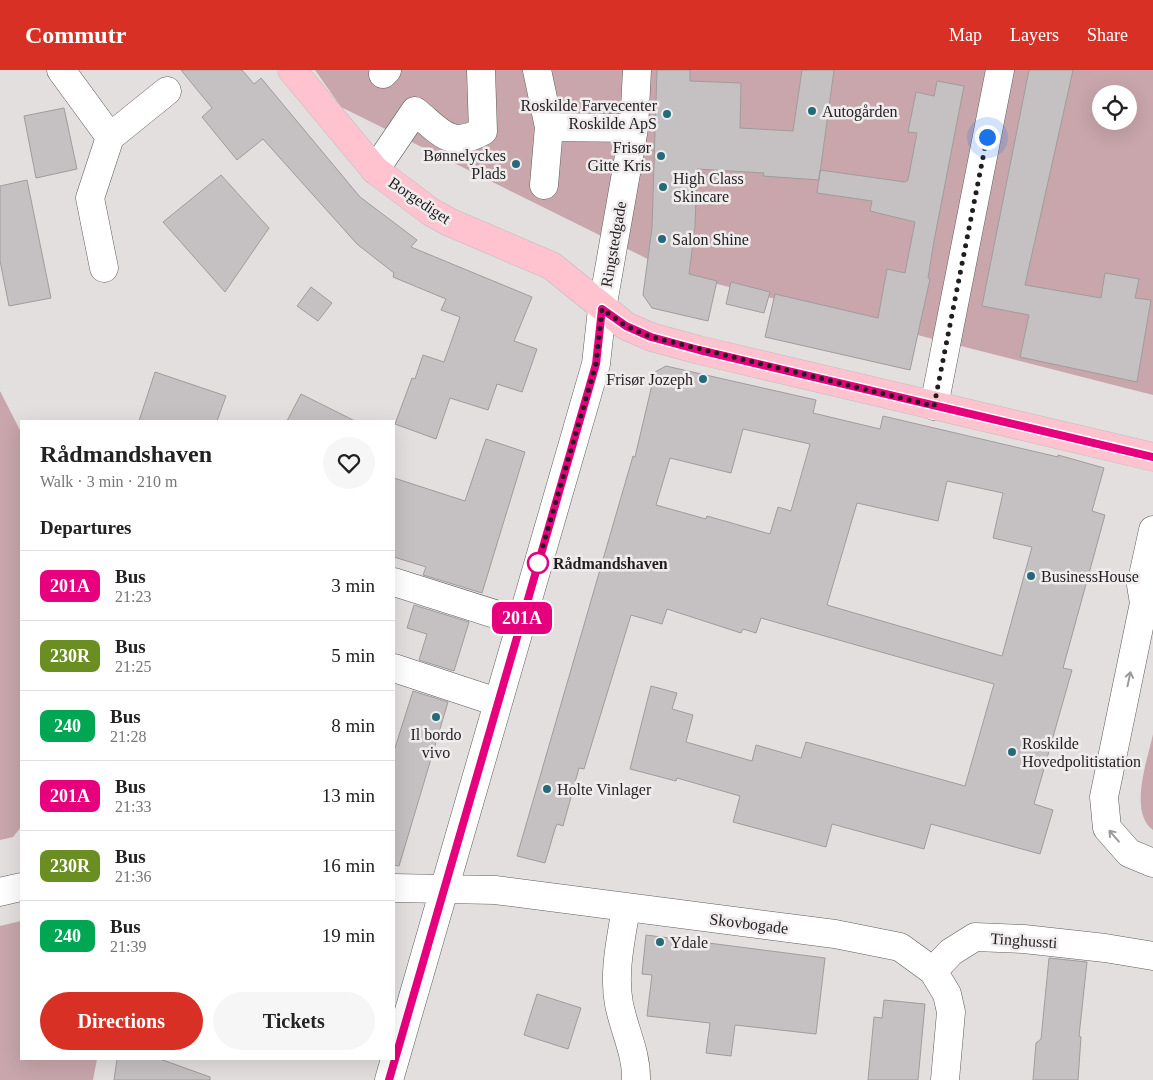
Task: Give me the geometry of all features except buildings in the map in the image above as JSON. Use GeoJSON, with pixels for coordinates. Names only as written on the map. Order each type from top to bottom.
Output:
{"type":"FeatureCollection","features":[{"type":"Feature","properties":{"kind":"main road","name":"Borgediget"},"geometry":{"type":"LineString","coordinates":[[292,70],[376,170],[431,212],[449,222],[552,266],[602,309],[626,326],[651,337],[1153,458]]}},
{"type":"Feature","properties":{"kind":"street"},"geometry":{"type":"LineString","coordinates":[[62,70],[110,137]]}},
{"type":"Feature","properties":{"kind":"street"},"geometry":{"type":"LineString","coordinates":[[376,170],[415,111],[449,138],[468,140],[483,131],[481,70]]}},
{"type":"Feature","properties":{"kind":"street"},"geometry":{"type":"LineString","coordinates":[[537,70],[549,127],[544,185]]}},
{"type":"Feature","properties":{"kind":"street","name":"Ringstedgade"},"geometry":{"type":"LineString","coordinates":[[395,1059],[596,364],[602,309],[634,128],[637,70]]}},
{"type":"Feature","properties":{"kind":"street"},"geometry":{"type":"LineString","coordinates":[[934,406],[1000,70]]}},
{"type":"Feature","properties":{"kind":"street"},"geometry":{"type":"LineString","coordinates":[[104,268],[90,198],[110,137],[167,91]]}},
{"type":"Feature","properties":{"kind":"street"},"geometry":{"type":"LineString","coordinates":[[549,127],[634,128]]}},
{"type":"Feature","properties":{"kind":"street"},"geometry":{"type":"LineString","coordinates":[[1153,530],[1141,585],[1144,603],[1104,796],[1108,828],[1129,853],[1153,863]]}},
{"type":"Feature","properties":{"kind":"street"},"geometry":{"type":"LineString","coordinates":[[395,582],[520,622]]}},
{"type":"Feature","properties":{"kind":"street"},"geometry":{"type":"LineString","coordinates":[[395,668],[497,702]]}},
{"type":"Feature","properties":{"kind":"street"},"geometry":{"type":"LineString","coordinates":[[0,892],[20,887]]}},
{"type":"Feature","properties":{"kind":"street"},"geometry":{"type":"LineString","coordinates":[[395,888],[444,888]]}},
{"type":"Feature","properties":{"kind":"street","name":"Skovbogade"},"geometry":{"type":"LineString","coordinates":[[444,888],[495,890],[865,938],[900,947],[933,971],[947,994],[951,1012],[945,1080]]}},
{"type":"Feature","properties":{"kind":"street"},"geometry":{"type":"LineString","coordinates":[[626,908],[617,984],[619,1005],[632,1047],[636,1080]]}},
{"type":"Feature","properties":{"kind":"street","name":"Tinghussti"},"geometry":{"type":"LineString","coordinates":[[933,971],[951,952],[976,937],[1068,944],[1153,956]]}},
{"type":"Feature","properties":{"kind":"street","name":"Ringstedgade"},"geometry":{"type":"LineString","coordinates":[[389,1080],[395,1060]]}},
{"type":"Feature","properties":{"kind":"shaded area"},"geometry":{"type":"Polygon","coordinates":[[[315,70],[1153,70],[1153,395],[678,274],[341,107],[315,70]]]}},
{"type":"Feature","properties":{"kind":"shaded area"},"geometry":{"type":"Polygon","coordinates":[[[0,391],[20,430],[20,828],[13,837],[0,840],[0,391]]]}},
{"type":"Feature","properties":{"kind":"shaded area"},"geometry":{"type":"Polygon","coordinates":[[[1153,734],[1153,830],[1146,822],[1142,811],[1141,798],[1144,771],[1153,734]]]}},
{"type":"Feature","properties":{"kind":"shaded area"},"geometry":{"type":"Polygon","coordinates":[[[20,921],[20,1060],[97,1060],[93,1080],[0,1080],[0,926],[20,921]]]}},
{"type":"Feature","properties":{"kind":"bus line","name":"201A"},"geometry":{"type":"LineString","coordinates":[[395,1059],[596,364],[602,309],[626,326],[651,337],[699,350],[1153,457]]}},
{"type":"Feature","properties":{"kind":"bus line","name":"201A"},"geometry":{"type":"LineString","coordinates":[[389,1080],[395,1060]]}},
{"type":"Feature","properties":{"kind":"place","name":"Autogården"},"geometry":{"type":"Point","coordinates":[812,111]}},
{"type":"Feature","properties":{"kind":"place","name":"Roskilde Farvecenter Roskilde ApS"},"geometry":{"type":"Point","coordinates":[667,114]}},
{"type":"Feature","properties":{"kind":"place","name":"Frisør Gitte Kris"},"geometry":{"type":"Point","coordinates":[661,156]}},
{"type":"Feature","properties":{"kind":"place","name":"Bønnelyckes Plads"},"geometry":{"type":"Point","coordinates":[516,164]}},
{"type":"Feature","properties":{"kind":"place","name":"High Class Skincare"},"geometry":{"type":"Point","coordinates":[663,187]}},
{"type":"Feature","properties":{"kind":"place","name":"Salon Shine"},"geometry":{"type":"Point","coordinates":[662,239]}},
{"type":"Feature","properties":{"kind":"place","name":"Frisør Jozeph"},"geometry":{"type":"Point","coordinates":[703,379]}},
{"type":"Feature","properties":{"kind":"place","name":"Rådmandshaven"},"geometry":{"type":"Point","coordinates":[538,563]}},
{"type":"Feature","properties":{"kind":"place","name":"BusinessHouse"},"geometry":{"type":"Point","coordinates":[1031,576]}},
{"type":"Feature","properties":{"kind":"place","name":"Il bordo vivo"},"geometry":{"type":"Point","coordinates":[436,717]}},
{"type":"Feature","properties":{"kind":"place","name":"Roskilde Hovedpolitistation"},"geometry":{"type":"Point","coordinates":[1012,752]}},
{"type":"Feature","properties":{"kind":"place","name":"Holte Vinlager"},"geometry":{"type":"Point","coordinates":[547,789]}},
{"type":"Feature","properties":{"kind":"place","name":"Ydale"},"geometry":{"type":"Point","coordinates":[660,942]}},
{"type":"Feature","properties":{"kind":"route"},"geometry":{"type":"LineString","coordinates":[[538,563],[596,364],[602,309],[626,326],[651,337],[934,406],[987,137]]}}]}
